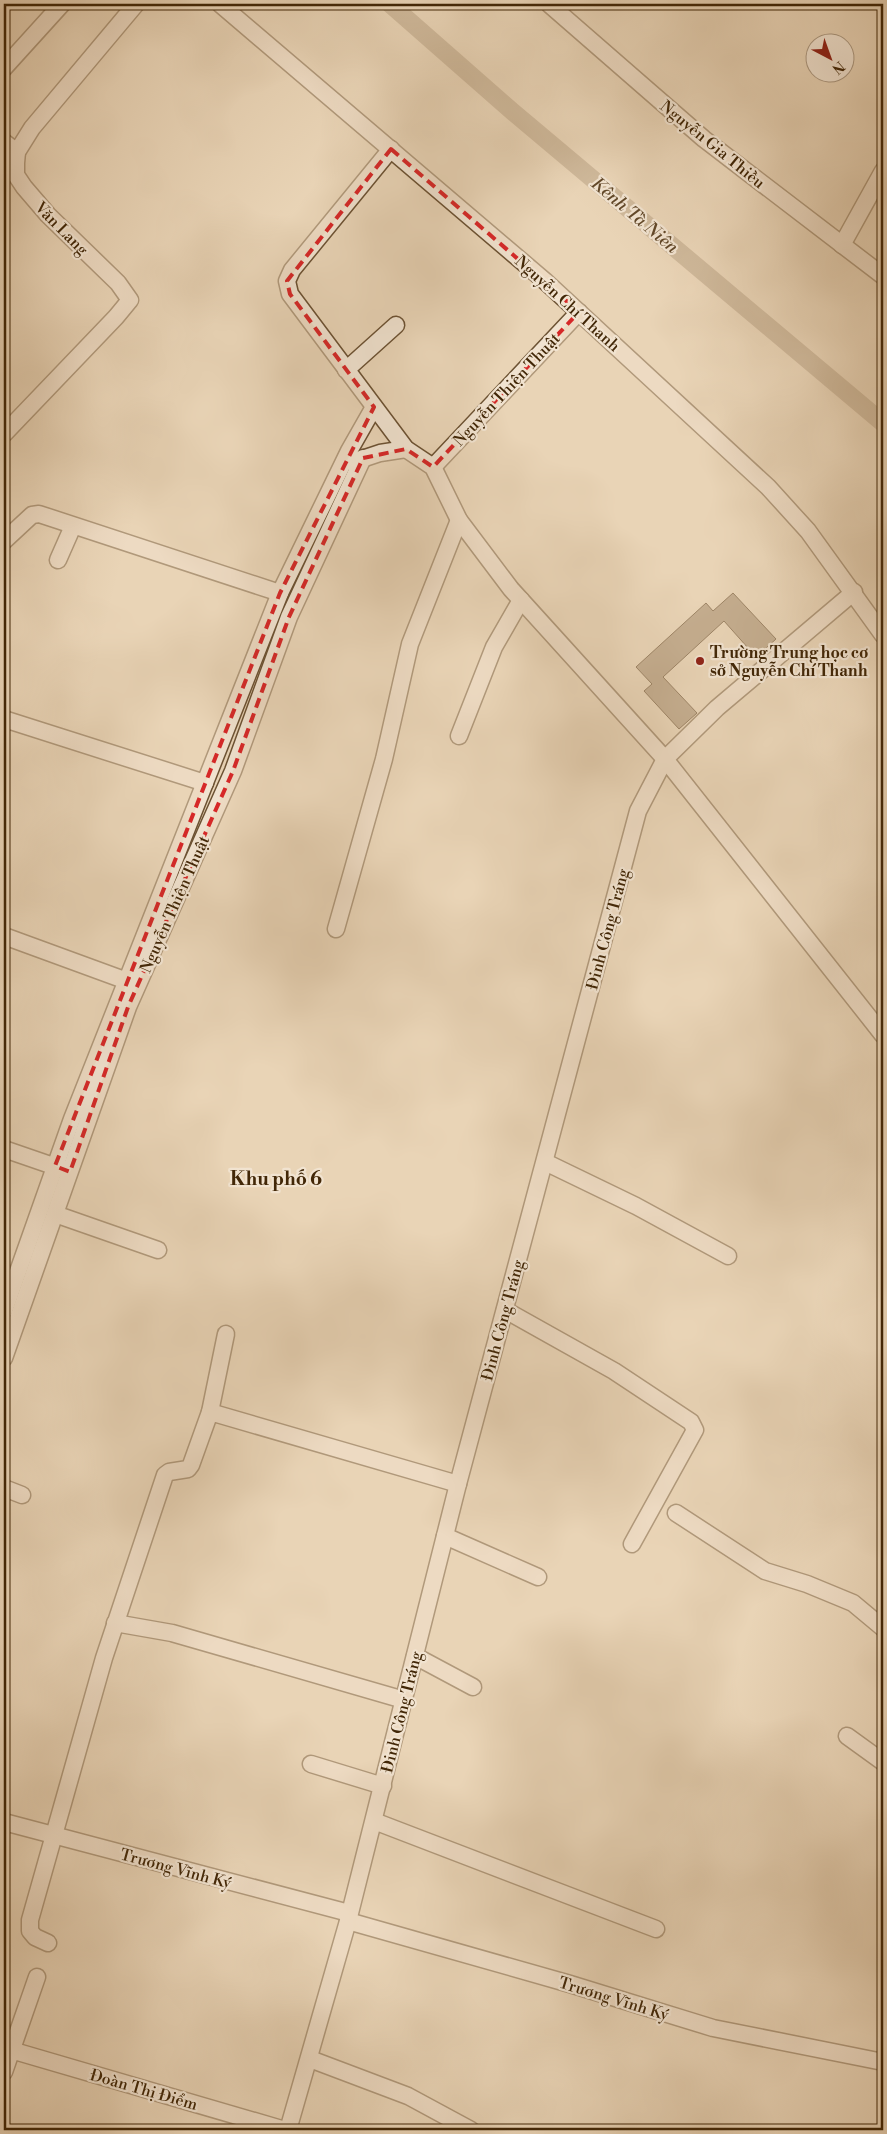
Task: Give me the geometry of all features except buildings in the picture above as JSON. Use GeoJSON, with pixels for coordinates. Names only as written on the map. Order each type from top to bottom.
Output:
{"type":"FeatureCollection","features":[{"type":"Feature","properties":{"kind":"street"},"geometry":{"type":"LineString","coordinates":[[4,68],[62,4]]}},
{"type":"Feature","properties":{"kind":"street"},"geometry":{"type":"LineString","coordinates":[[4,142],[17,152],[32,128],[136,4]]}},
{"type":"Feature","properties":{"kind":"street","name":"Nguyễn Chí Thanh"},"geometry":{"type":"LineString","coordinates":[[220,4],[579,312],[768,487],[808,531],[854,592],[883,635]]}},
{"type":"Feature","properties":{"kind":"street","name":"Nguyễn Gia Thiều"},"geometry":{"type":"LineString","coordinates":[[549,4],[704,139],[883,276]]}},
{"type":"Feature","properties":{"kind":"street"},"geometry":{"type":"LineString","coordinates":[[391,149],[292,270],[287,281],[290,294],[406,449],[433,466],[459,520],[521,600],[665,758],[883,1035]]}},
{"type":"Feature","properties":{"kind":"street","name":"Văn Lang"},"geometry":{"type":"LineString","coordinates":[[4,434],[130,300],[118,283],[48,214],[24,187],[16,175],[17,152]]}},
{"type":"Feature","properties":{"kind":"street"},"geometry":{"type":"LineString","coordinates":[[842,245],[883,171]]}},
{"type":"Feature","properties":{"kind":"street","name":"Nguyễn Thiện Thuật"},"geometry":{"type":"LineString","coordinates":[[433,466],[579,312]]}},
{"type":"Feature","properties":{"kind":"street"},"geometry":{"type":"LineString","coordinates":[[346,370],[396,325]]}},
{"type":"Feature","properties":{"kind":"street","name":"Nguyễn Thiện Thuật"},"geometry":{"type":"LineString","coordinates":[[4,1311],[128,1007],[164,908],[205,783],[280,593],[340,470],[374,408]]}},
{"type":"Feature","properties":{"kind":"street"},"geometry":{"type":"LineString","coordinates":[[340,470],[363,458],[406,449]]}},
{"type":"Feature","properties":{"kind":"street","name":"Nguyễn Thiện Thuật"},"geometry":{"type":"LineString","coordinates":[[4,1358],[55,1214],[62,1169],[127,981],[233,771],[289,617],[363,458]]}},
{"type":"Feature","properties":{"kind":"street"},"geometry":{"type":"LineString","coordinates":[[4,541],[36,514],[280,593]]}},
{"type":"Feature","properties":{"kind":"street"},"geometry":{"type":"LineString","coordinates":[[336,929],[384,759],[410,644],[459,520]]}},
{"type":"Feature","properties":{"kind":"street"},"geometry":{"type":"LineString","coordinates":[[58,560],[73,526]]}},
{"type":"Feature","properties":{"kind":"street","name":"Đinh Công Tráng"},"geometry":{"type":"LineString","coordinates":[[286,2130],[310,2059],[364,1850],[374,1821],[458,1484],[638,811],[665,758],[717,708],[854,592]]}},
{"type":"Feature","properties":{"kind":"street"},"geometry":{"type":"LineString","coordinates":[[459,736],[494,647],[521,600]]}},
{"type":"Feature","properties":{"kind":"street"},"geometry":{"type":"LineString","coordinates":[[4,719],[205,783]]}},
{"type":"Feature","properties":{"kind":"street"},"geometry":{"type":"LineString","coordinates":[[4,936],[127,981]]}},
{"type":"Feature","properties":{"kind":"street"},"geometry":{"type":"LineString","coordinates":[[4,1149],[62,1169]]}},
{"type":"Feature","properties":{"kind":"street"},"geometry":{"type":"LineString","coordinates":[[545,1162],[636,1206],[728,1256]]}},
{"type":"Feature","properties":{"kind":"street"},"geometry":{"type":"LineString","coordinates":[[55,1214],[158,1250]]}},
{"type":"Feature","properties":{"kind":"street"},"geometry":{"type":"LineString","coordinates":[[505,1310],[614,1371],[691,1422],[695,1430],[632,1544]]}},
{"type":"Feature","properties":{"kind":"street"},"geometry":{"type":"LineString","coordinates":[[48,1943],[35,1937],[29,1926],[115,1623],[165,1475],[170,1472],[188,1469],[191,1465],[210,1412],[226,1334]]}},
{"type":"Feature","properties":{"kind":"street"},"geometry":{"type":"LineString","coordinates":[[210,1412],[458,1484]]}},
{"type":"Feature","properties":{"kind":"street"},"geometry":{"type":"LineString","coordinates":[[4,1488],[22,1495]]}},
{"type":"Feature","properties":{"kind":"street"},"geometry":{"type":"LineString","coordinates":[[676,1513],[765,1571],[807,1584],[852,1603],[883,1628]]}},
{"type":"Feature","properties":{"kind":"street"},"geometry":{"type":"LineString","coordinates":[[445,1536],[538,1577]]}},
{"type":"Feature","properties":{"kind":"street"},"geometry":{"type":"LineString","coordinates":[[115,1623],[172,1633],[404,1700]]}},
{"type":"Feature","properties":{"kind":"street"},"geometry":{"type":"LineString","coordinates":[[415,1656],[473,1687]]}},
{"type":"Feature","properties":{"kind":"street"},"geometry":{"type":"LineString","coordinates":[[847,1736],[883,1762]]}},
{"type":"Feature","properties":{"kind":"street"},"geometry":{"type":"LineString","coordinates":[[311,1764],[383,1786]]}},
{"type":"Feature","properties":{"kind":"street"},"geometry":{"type":"LineString","coordinates":[[374,1821],[656,1929]]}},
{"type":"Feature","properties":{"kind":"street","name":"Trương Vĩnh Ký"},"geometry":{"type":"LineString","coordinates":[[4,1822],[348,1917],[713,2028],[883,2062]]}},
{"type":"Feature","properties":{"kind":"street"},"geometry":{"type":"LineString","coordinates":[[4,2072],[7,2049],[38,1977]]}},
{"type":"Feature","properties":{"kind":"street","name":"Đoàn Thị Điểm"},"geometry":{"type":"LineString","coordinates":[[7,2049],[286,2130]]}},
{"type":"Feature","properties":{"kind":"street"},"geometry":{"type":"LineString","coordinates":[[310,2059],[408,2096],[471,2130]]}},
{"type":"Feature","properties":{"kind":"highlighted area"},"geometry":{"type":"Polygon","coordinates":[[[391,149],[579,312],[433,467],[406,449],[363,458],[289,617],[233,771],[128,1007],[70,1172],[55,1166],[280,593],[374,407],[290,294],[287,281],[391,149]]]}},
{"type":"Feature","properties":{"kind":"waterway","name":"Kênh Tà Niên"},"geometry":{"type":"LineString","coordinates":[[390,4],[513,112],[883,423]]}},
{"type":"Feature","properties":{"kind":"place","name":"Trường Trung học cơ sở Nguyễn Chí Thanh"},"geometry":{"type":"Point","coordinates":[700,661]}},
{"type":"Feature","properties":{"kind":"district","name":"Khu phố 6"},"geometry":{"type":"Point","coordinates":[276,1178]}}]}
